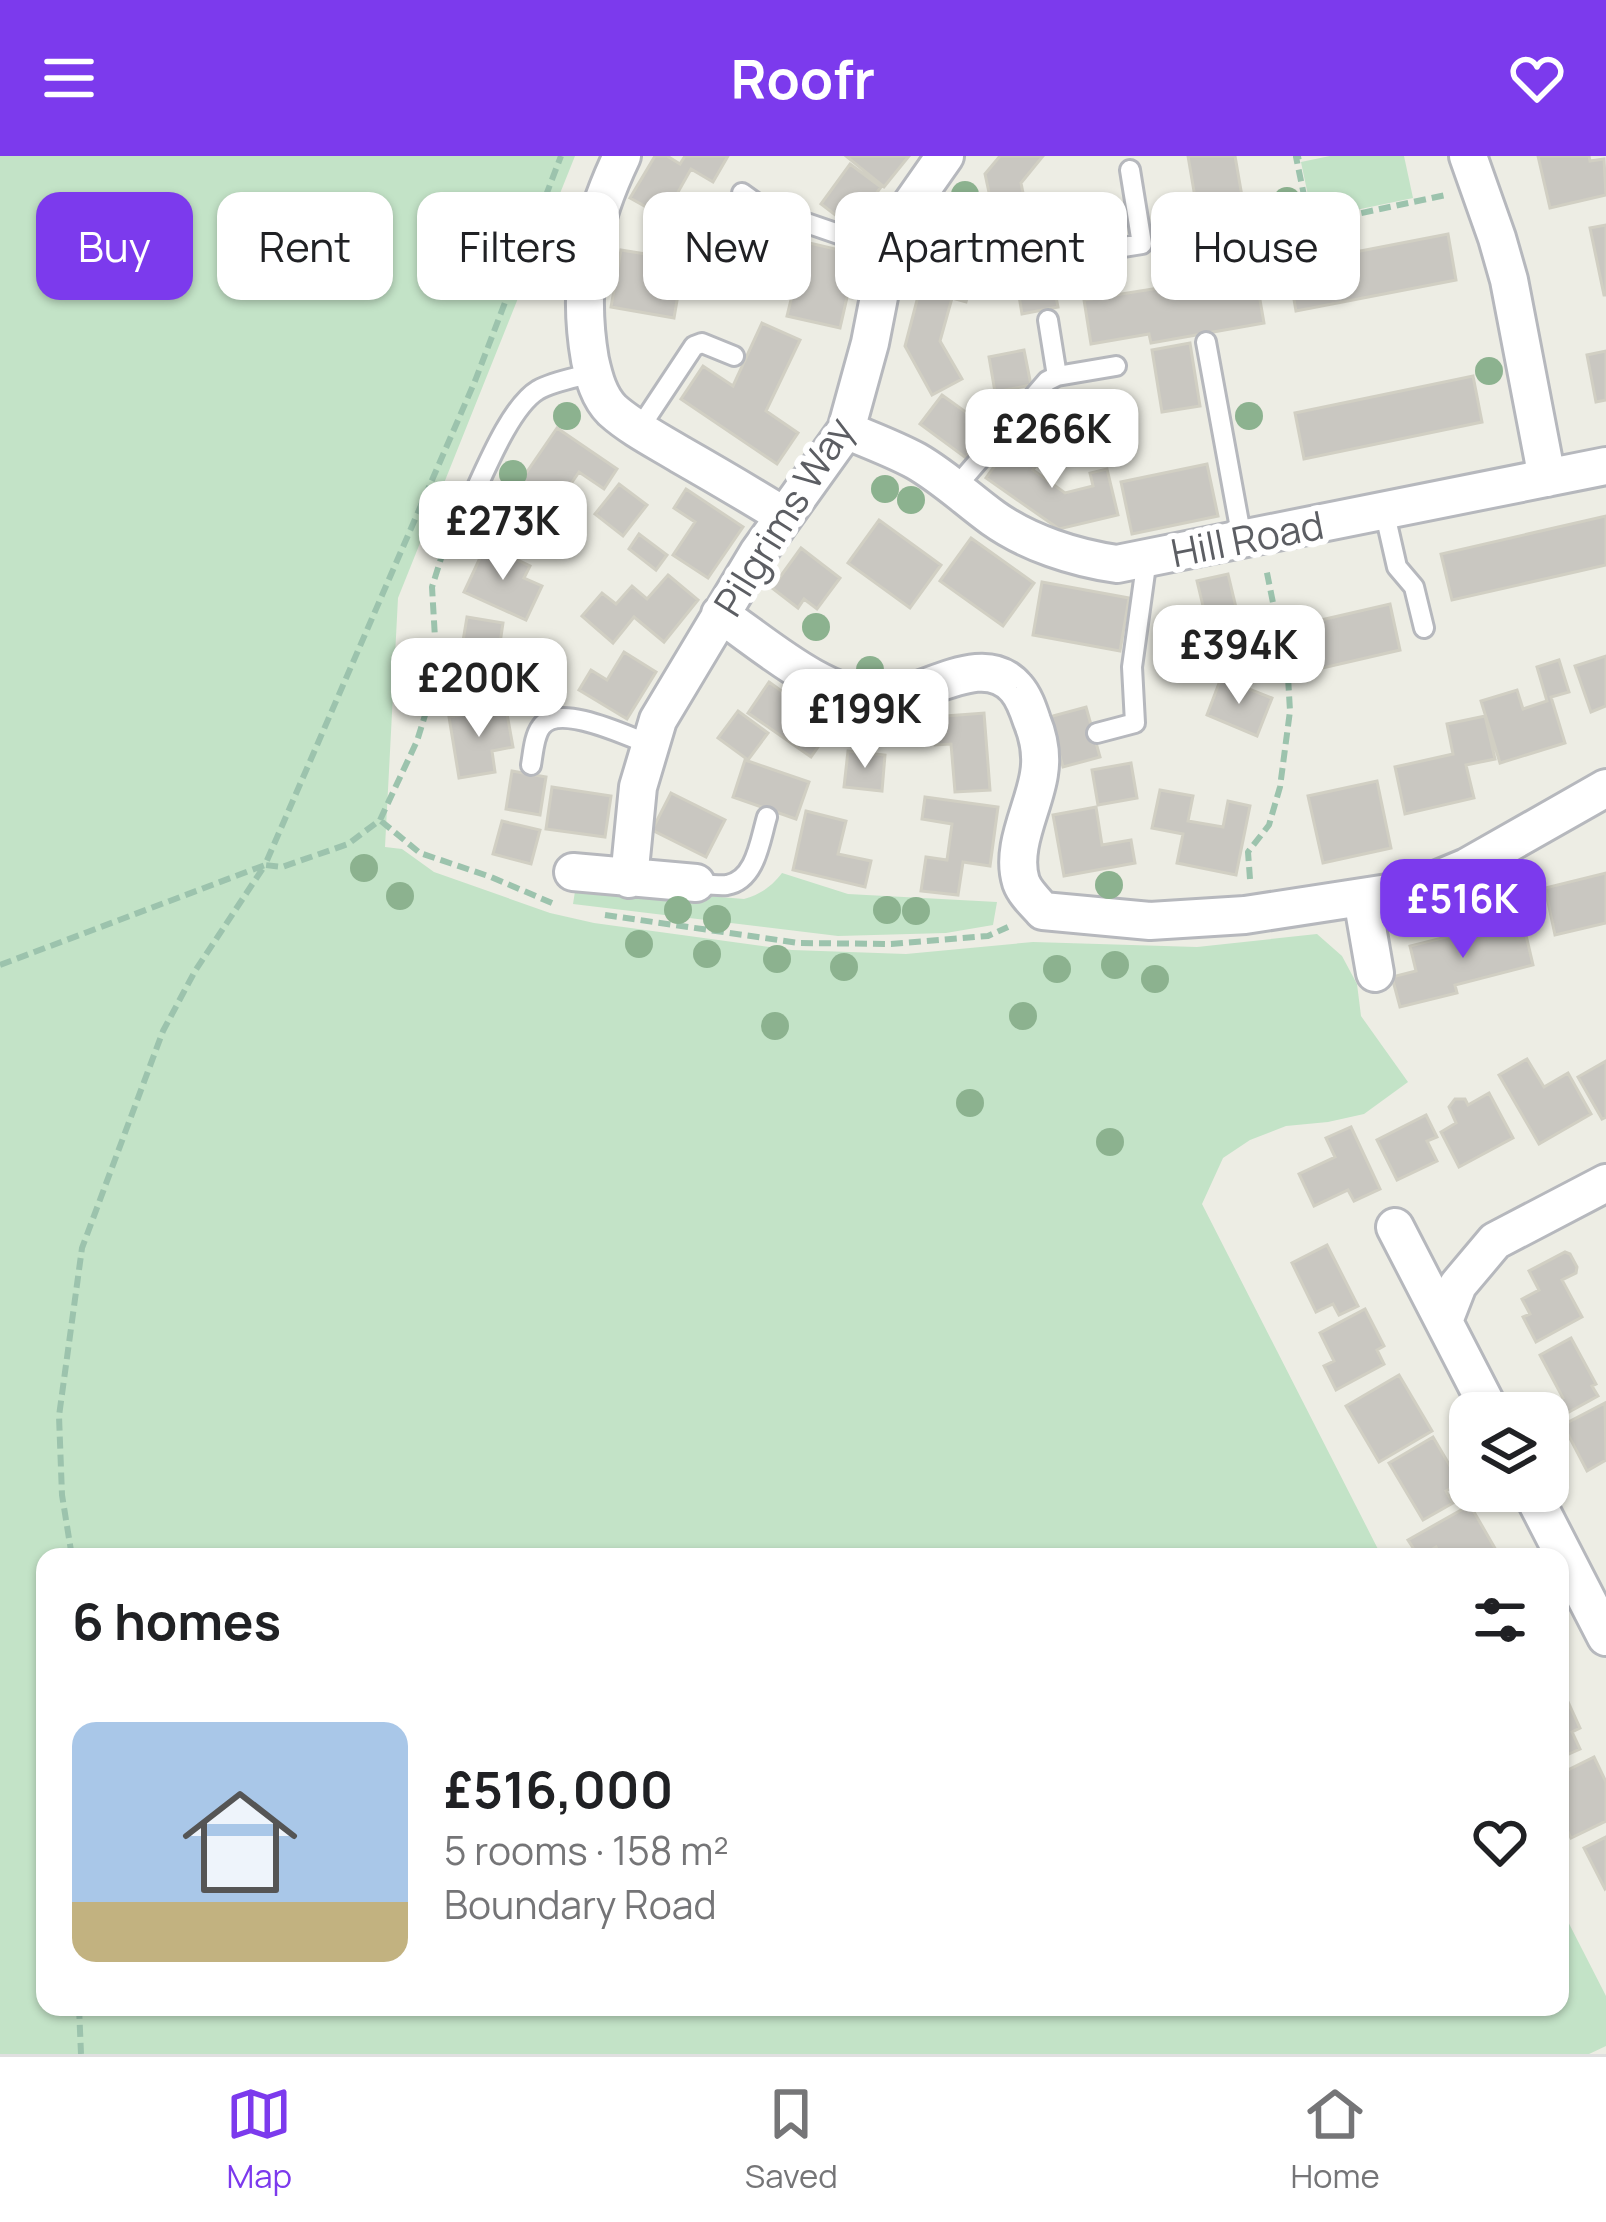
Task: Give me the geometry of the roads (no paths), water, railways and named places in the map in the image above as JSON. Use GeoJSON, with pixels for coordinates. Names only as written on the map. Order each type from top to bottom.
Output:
{"type":"FeatureCollection","features":[{"type":"Feature","properties":{"kind":"street"},"geometry":{"type":"LineString","coordinates":[[622,156],[592,233],[585,278],[584,324],[593,374],[609,407],[784,516]]}},
{"type":"Feature","properties":{"kind":"street","name":"Pilgrims Way"},"geometry":{"type":"LineString","coordinates":[[920,192],[945,156]]}},
{"type":"Feature","properties":{"kind":"street"},"geometry":{"type":"LineString","coordinates":[[1474,172],[1509,280],[1547,478]]}},
{"type":"Feature","properties":{"kind":"street","name":"Pilgrims Way"},"geometry":{"type":"LineString","coordinates":[[629,879],[638,787],[658,721],[719,614],[847,430],[879,300]]}},
{"type":"Feature","properties":{"kind":"street","name":"Hill Road"},"geometry":{"type":"LineString","coordinates":[[847,430],[916,461],[997,521],[1039,542],[1083,559],[1117,564],[1606,466]]}},
{"type":"Feature","properties":{"kind":"street"},"geometry":{"type":"LineString","coordinates":[[719,614],[817,680],[850,695],[882,699],[914,693],[971,672],[999,674],[1014,685],[1025,701],[1041,755],[1021,842],[1021,881],[1043,910],[1150,921],[1253,914],[1362,898],[1432,882],[1468,867],[1606,788]]}},
{"type":"Feature","properties":{"kind":"street"},"geometry":{"type":"LineString","coordinates":[[573,872],[696,884]]}},
{"type":"Feature","properties":{"kind":"street"},"geometry":{"type":"LineString","coordinates":[[1362,898],[1375,973]]}},
{"type":"Feature","properties":{"kind":"street"},"geometry":{"type":"LineString","coordinates":[[1444,1321],[1458,1285],[1495,1241],[1606,1184]]}},
{"type":"Feature","properties":{"kind":"street"},"geometry":{"type":"LineString","coordinates":[[1395,1227],[1480,1392]]}},
{"type":"Feature","properties":{"kind":"street"},"geometry":{"type":"LineString","coordinates":[[1542,1512],[1560,1548]]}},
{"type":"Feature","properties":{"kind":"street"},"geometry":{"type":"LineString","coordinates":[[1569,1565],[1606,1637]]}},
{"type":"Feature","properties":{"kind":"lane"},"geometry":{"type":"LineString","coordinates":[[1127,246],[1142,244],[1130,170]]}},
{"type":"Feature","properties":{"kind":"lane"},"geometry":{"type":"LineString","coordinates":[[1048,320],[1057,376]]}},
{"type":"Feature","properties":{"kind":"lane"},"geometry":{"type":"LineString","coordinates":[[1206,342],[1251,537]]}},
{"type":"Feature","properties":{"kind":"lane"},"geometry":{"type":"LineString","coordinates":[[639,429],[694,346],[701,343],[734,356]]}},
{"type":"Feature","properties":{"kind":"lane"},"geometry":{"type":"LineString","coordinates":[[956,487],[1047,380],[1117,366]]}},
{"type":"Feature","properties":{"kind":"lane"},"geometry":{"type":"LineString","coordinates":[[465,513],[514,413],[528,397],[542,388],[593,374]]}},
{"type":"Feature","properties":{"kind":"lane"},"geometry":{"type":"LineString","coordinates":[[1384,510],[1397,567],[1414,586],[1424,628]]}},
{"type":"Feature","properties":{"kind":"lane"},"geometry":{"type":"LineString","coordinates":[[1096,733],[1135,723],[1132,667],[1147,558]]}},
{"type":"Feature","properties":{"kind":"lane"},"geometry":{"type":"LineString","coordinates":[[531,765],[539,728],[551,718],[568,716],[651,745]]}},
{"type":"Feature","properties":{"kind":"lane"},"geometry":{"type":"LineString","coordinates":[[696,884],[728,885],[741,879],[751,869],[767,817]]}}]}
